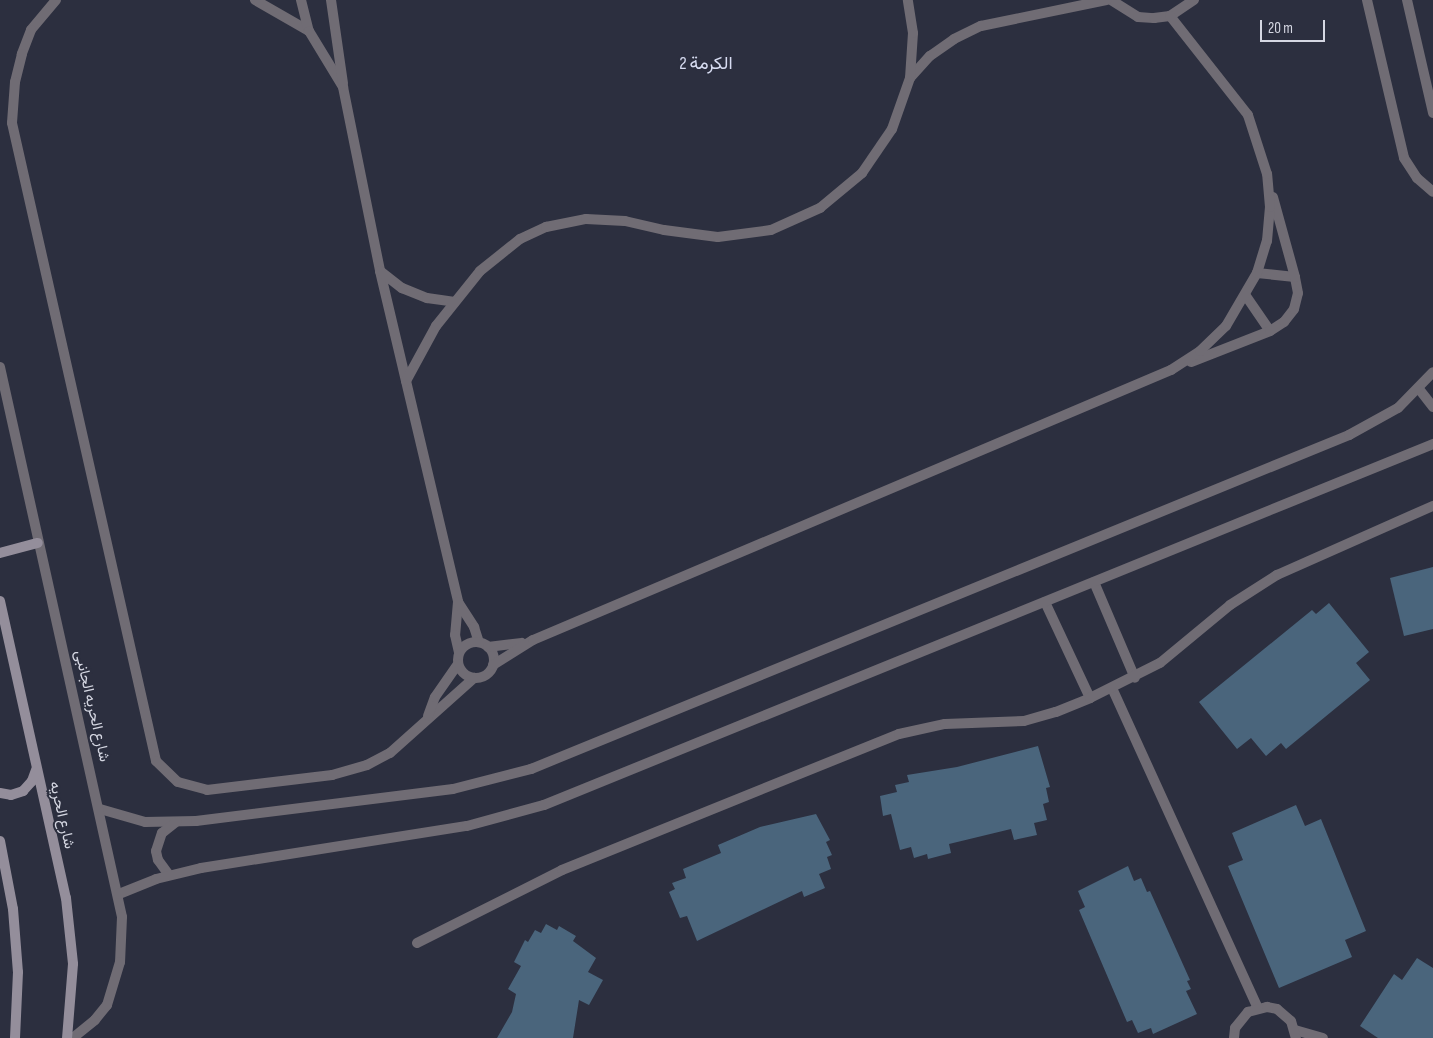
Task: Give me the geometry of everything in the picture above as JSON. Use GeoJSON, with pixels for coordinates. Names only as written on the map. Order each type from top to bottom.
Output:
{"type":"FeatureCollection","features":[{"type":"Feature","properties":{"kind":"main road"},"geometry":{"type":"LineString","coordinates":[[0,553],[38,543]]}},
{"type":"Feature","properties":{"kind":"main road","name":"شارع الحريه"},"geometry":{"type":"LineString","coordinates":[[0,601],[66,898],[73,964],[68,1038]]}},
{"type":"Feature","properties":{"kind":"main road"},"geometry":{"type":"LineString","coordinates":[[0,793],[11,795],[23,791],[32,781],[37,769]]}},
{"type":"Feature","properties":{"kind":"main road"},"geometry":{"type":"LineString","coordinates":[[0,841],[13,910],[18,972],[15,1038]]}},
{"type":"Feature","properties":{"kind":"street"},"geometry":{"type":"LineString","coordinates":[[56,0],[30,30],[15,82],[12,123],[156,761],[178,782],[207,790],[332,775],[367,765],[390,753],[428,716],[474,678],[486,675],[493,665],[532,640],[1171,370],[1270,331],[1284,322],[1294,309],[1298,293],[1267,174],[1248,115],[1170,16]]}},
{"type":"Feature","properties":{"kind":"street"},"geometry":{"type":"LineString","coordinates":[[255,0],[309,31]]}},
{"type":"Feature","properties":{"kind":"street"},"geometry":{"type":"LineString","coordinates":[[301,0],[309,31],[343,87]]}},
{"type":"Feature","properties":{"kind":"street"},"geometry":{"type":"LineString","coordinates":[[331,0],[343,87],[380,271],[458,602],[455,635],[459,652],[458,664],[434,697],[428,716]]}},
{"type":"Feature","properties":{"kind":"street"},"geometry":{"type":"LineString","coordinates":[[406,380],[431,332],[480,271],[520,239],[546,227],[586,219],[626,221],[664,230],[718,238],[771,230],[820,208],[862,173],[887,136],[910,78],[913,33],[908,0]]}},
{"type":"Feature","properties":{"kind":"street"},"geometry":{"type":"LineString","coordinates":[[910,78],[930,56],[954,38],[981,26],[1106,0]]}},
{"type":"Feature","properties":{"kind":"street"},"geometry":{"type":"LineString","coordinates":[[1111,0],[1138,17],[1170,16],[1194,0]]}},
{"type":"Feature","properties":{"kind":"street"},"geometry":{"type":"LineString","coordinates":[[1367,0],[1404,158],[1417,178],[1433,192]]}},
{"type":"Feature","properties":{"kind":"street"},"geometry":{"type":"LineString","coordinates":[[1407,0],[1433,113]]}},
{"type":"Feature","properties":{"kind":"street"},"geometry":{"type":"LineString","coordinates":[[1171,370],[1200,351],[1226,326],[1246,296],[1257,273],[1268,232],[1267,174]]}},
{"type":"Feature","properties":{"kind":"street"},"geometry":{"type":"LineString","coordinates":[[380,271],[402,288],[427,298],[455,302]]}},
{"type":"Feature","properties":{"kind":"street"},"geometry":{"type":"LineString","coordinates":[[1257,273],[1295,277]]}},
{"type":"Feature","properties":{"kind":"street"},"geometry":{"type":"LineString","coordinates":[[1246,296],[1270,331]]}},
{"type":"Feature","properties":{"kind":"street","name":"شارع الحريه الجانبى"},"geometry":{"type":"LineString","coordinates":[[0,367],[38,543],[119,894],[123,939],[115,984],[104,1010],[73,1038]]}},
{"type":"Feature","properties":{"kind":"street"},"geometry":{"type":"LineString","coordinates":[[100,809],[145,822],[176,822],[413,795],[492,780],[531,769],[1349,435],[1374,423],[1419,390],[1433,372]]}},
{"type":"Feature","properties":{"kind":"street"},"geometry":{"type":"LineString","coordinates":[[1419,390],[1433,407]]}},
{"type":"Feature","properties":{"kind":"street"},"geometry":{"type":"LineString","coordinates":[[119,894],[169,875],[467,826],[544,805],[1433,444]]}},
{"type":"Feature","properties":{"kind":"street"},"geometry":{"type":"LineString","coordinates":[[417,943],[562,870],[899,734],[946,724],[1024,721],[1056,712],[1090,698],[1135,678],[1160,663],[1253,588],[1433,506]]}},
{"type":"Feature","properties":{"kind":"street"},"geometry":{"type":"LineString","coordinates":[[1094,582],[1135,678]]}},
{"type":"Feature","properties":{"kind":"street"},"geometry":{"type":"LineString","coordinates":[[458,602],[493,655],[493,665]]}},
{"type":"Feature","properties":{"kind":"street"},"geometry":{"type":"LineString","coordinates":[[1045,602],[1090,698]]}},
{"type":"Feature","properties":{"kind":"street"},"geometry":{"type":"LineString","coordinates":[[459,652],[468,644],[532,640]]}},
{"type":"Feature","properties":{"kind":"street"},"geometry":{"type":"LineString","coordinates":[[458,664],[463,674],[474,678]]}},
{"type":"Feature","properties":{"kind":"street"},"geometry":{"type":"LineString","coordinates":[[1112,688],[1258,1008]]}},
{"type":"Feature","properties":{"kind":"street"},"geometry":{"type":"LineString","coordinates":[[169,875],[158,860],[158,841],[162,833],[176,822]]}},
{"type":"Feature","properties":{"kind":"street"},"geometry":{"type":"LineString","coordinates":[[1234,1038],[1240,1019],[1258,1008],[1277,1009],[1291,1021],[1295,1034],[1323,1038]]}},
{"type":"Feature","properties":{"kind":"building"},"geometry":{"type":"Polygon","coordinates":[[[1433,567],[1433,629],[1404,636],[1390,578],[1433,567]]]}},
{"type":"Feature","properties":{"kind":"building"},"geometry":{"type":"Polygon","coordinates":[[[1329,603],[1369,652],[1356,663],[1370,680],[1286,749],[1281,743],[1266,756],[1251,738],[1237,749],[1199,702],[1312,610],[1316,614],[1329,603]]]}},
{"type":"Feature","properties":{"kind":"building"},"geometry":{"type":"Polygon","coordinates":[[[1038,746],[1050,787],[1046,788],[1049,802],[1043,804],[1047,820],[1034,823],[1037,835],[1014,840],[1011,829],[949,844],[951,853],[928,859],[927,854],[914,858],[911,847],[900,850],[891,814],[883,816],[880,796],[897,792],[895,785],[909,782],[907,775],[957,767],[1038,746]]]}},
{"type":"Feature","properties":{"kind":"building"},"geometry":{"type":"Polygon","coordinates":[[[1296,805],[1305,826],[1321,819],[1366,931],[1345,940],[1352,957],[1279,988],[1228,866],[1243,860],[1232,833],[1296,805]]]}},
{"type":"Feature","properties":{"kind":"building"},"geometry":{"type":"Polygon","coordinates":[[[816,814],[830,840],[826,842],[832,855],[827,857],[831,869],[819,874],[825,888],[804,897],[802,891],[697,941],[687,916],[680,918],[669,892],[675,889],[672,883],[686,878],[683,869],[721,853],[718,845],[760,827],[816,814]]]}},
{"type":"Feature","properties":{"kind":"building"},"geometry":{"type":"Polygon","coordinates":[[[1128,866],[1134,881],[1141,878],[1147,892],[1150,891],[1190,980],[1187,981],[1191,989],[1186,991],[1197,1014],[1153,1034],[1151,1028],[1138,1033],[1132,1020],[1127,1022],[1079,910],[1085,907],[1078,891],[1128,866]]]}},
{"type":"Feature","properties":{"kind":"building"},"geometry":{"type":"Polygon","coordinates":[[[546,924],[557,930],[559,926],[576,936],[573,941],[596,958],[588,972],[603,980],[589,1005],[579,1000],[573,1038],[497,1038],[512,1012],[516,994],[508,989],[521,966],[514,962],[525,940],[528,942],[535,930],[541,933],[546,924]]]}},
{"type":"Feature","properties":{"kind":"building"},"geometry":{"type":"Polygon","coordinates":[[[1417,958],[1433,968],[1433,1038],[1378,1038],[1360,1026],[1394,974],[1402,980],[1417,958]]]}},
{"type":"Feature","properties":{"kind":"district","name":"الكرمة 2"},"geometry":{"type":"Point","coordinates":[706,64]}}]}
